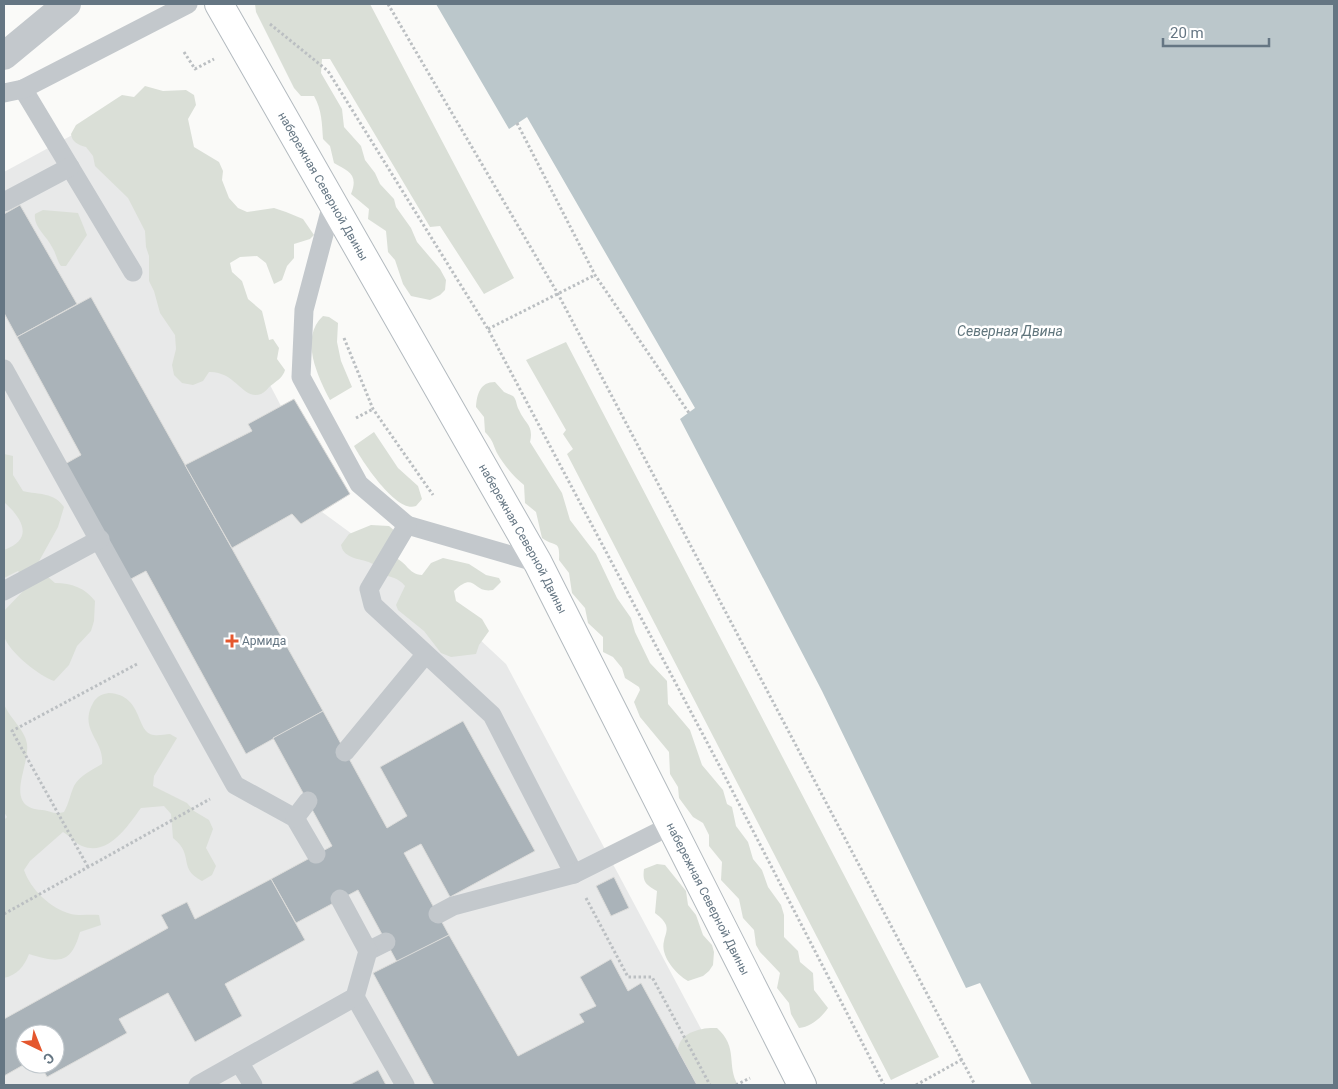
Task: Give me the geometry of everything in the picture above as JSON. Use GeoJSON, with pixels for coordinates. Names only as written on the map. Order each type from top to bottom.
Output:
{"type":"FeatureCollection","features":[{"type":"Feature","properties":{"kind":"street"},"geometry":{"type":"LineString","coordinates":[[5,50],[30,36],[67,4]]}},
{"type":"Feature","properties":{"kind":"street","name":"набережная Северной Двины"},"geometry":{"type":"LineString","coordinates":[[219,4],[538,564],[802,1085]]}},
{"type":"Feature","properties":{"kind":"lane"},"geometry":{"type":"LineString","coordinates":[[4,93],[23,89],[188,4]]}},
{"type":"Feature","properties":{"kind":"lane"},"geometry":{"type":"LineString","coordinates":[[23,89],[133,272]]}},
{"type":"Feature","properties":{"kind":"lane"},"geometry":{"type":"LineString","coordinates":[[4,202],[70,166]]}},
{"type":"Feature","properties":{"kind":"lane"},"geometry":{"type":"LineString","coordinates":[[332,204],[304,310],[302,377],[359,484],[407,525],[538,564]]}},
{"type":"Feature","properties":{"kind":"lane"},"geometry":{"type":"LineString","coordinates":[[4,368],[162,650],[235,785],[295,818],[316,854]]}},
{"type":"Feature","properties":{"kind":"lane"},"geometry":{"type":"LineString","coordinates":[[407,525],[369,590],[373,605],[492,715],[574,874]]}},
{"type":"Feature","properties":{"kind":"lane"},"geometry":{"type":"LineString","coordinates":[[4,592],[100,539]]}},
{"type":"Feature","properties":{"kind":"lane"},"geometry":{"type":"LineString","coordinates":[[345,752],[425,655]]}},
{"type":"Feature","properties":{"kind":"lane"},"geometry":{"type":"LineString","coordinates":[[295,818],[308,801]]}},
{"type":"Feature","properties":{"kind":"lane"},"geometry":{"type":"LineString","coordinates":[[438,914],[453,906],[574,874],[670,826]]}},
{"type":"Feature","properties":{"kind":"lane"},"geometry":{"type":"LineString","coordinates":[[198,1085],[355,997],[368,951],[340,899]]}},
{"type":"Feature","properties":{"kind":"lane"},"geometry":{"type":"LineString","coordinates":[[368,951],[386,942]]}},
{"type":"Feature","properties":{"kind":"lane"},"geometry":{"type":"LineString","coordinates":[[355,997],[405,1085]]}},
{"type":"Feature","properties":{"kind":"lane"},"geometry":{"type":"LineString","coordinates":[[239,1062],[253,1085]]}},
{"type":"Feature","properties":{"kind":"path"},"geometry":{"type":"LineString","coordinates":[[388,4],[558,294],[963,1059],[975,1085]]}},
{"type":"Feature","properties":{"kind":"path"},"geometry":{"type":"LineString","coordinates":[[263,18],[328,71],[488,330],[718,762],[884,1085]]}},
{"type":"Feature","properties":{"kind":"path"},"geometry":{"type":"LineString","coordinates":[[184,52],[195,69]]}},
{"type":"Feature","properties":{"kind":"path"},"geometry":{"type":"LineString","coordinates":[[517,123],[595,275],[689,413]]}},
{"type":"Feature","properties":{"kind":"path"},"geometry":{"type":"LineString","coordinates":[[488,330],[595,275]]}},
{"type":"Feature","properties":{"kind":"path"},"geometry":{"type":"LineString","coordinates":[[344,338],[373,409],[433,495]]}},
{"type":"Feature","properties":{"kind":"path"},"geometry":{"type":"LineString","coordinates":[[88,867],[12,731],[162,650]]}},
{"type":"Feature","properties":{"kind":"path"},"geometry":{"type":"LineString","coordinates":[[4,914],[235,785]]}},
{"type":"Feature","properties":{"kind":"path"},"geometry":{"type":"LineString","coordinates":[[574,874],[628,977],[652,977],[710,1085]]}},
{"type":"Feature","properties":{"kind":"path"},"geometry":{"type":"LineString","coordinates":[[916,1085],[963,1059]]}},
{"type":"Feature","properties":{"kind":"path"},"geometry":{"type":"LineString","coordinates":[[736,1085],[750,1078]]}},
{"type":"Feature","properties":{"kind":"shaded area"},"geometry":{"type":"Polygon","coordinates":[[[255,4],[370,4],[514,278],[484,294],[440,226],[430,227],[330,59],[322,59],[321,73],[342,109],[344,127],[361,146],[365,160],[375,173],[380,184],[394,199],[396,207],[411,228],[417,242],[440,269],[446,280],[445,290],[430,300],[411,296],[403,284],[395,260],[388,252],[386,231],[368,219],[369,209],[351,194],[354,182],[351,174],[334,163],[330,146],[323,139],[322,122],[317,101],[314,96],[301,96],[294,88],[256,12],[255,4]]]}},
{"type":"Feature","properties":{"kind":"shaded area"},"geometry":{"type":"Polygon","coordinates":[[[145,86],[163,91],[186,90],[194,95],[196,105],[188,119],[194,147],[219,162],[223,171],[222,180],[229,198],[238,208],[247,212],[274,208],[286,212],[303,219],[314,235],[310,239],[294,244],[294,258],[287,266],[282,280],[274,284],[266,263],[257,256],[240,257],[230,263],[232,272],[242,281],[248,299],[262,311],[269,340],[273,339],[279,348],[277,359],[285,370],[280,378],[261,394],[249,393],[233,380],[218,373],[209,372],[203,381],[193,385],[182,383],[174,375],[172,365],[176,349],[175,335],[160,313],[149,281],[149,256],[146,247],[145,231],[128,198],[95,166],[93,156],[86,147],[76,143],[72,137],[71,134],[76,125],[122,95],[134,97],[145,86]]]}},
{"type":"Feature","properties":{"kind":"shaded area"},"geometry":{"type":"Polygon","coordinates":[[[124,107],[281,406],[294,399],[350,494],[322,512],[419,583],[506,664],[731,1085],[4,1085],[4,172],[124,107]]]}},
{"type":"Feature","properties":{"kind":"shaded area"},"geometry":{"type":"Polygon","coordinates":[[[43,210],[78,213],[87,235],[66,266],[61,266],[58,262],[50,243],[36,223],[35,214],[43,210]]]}},
{"type":"Feature","properties":{"kind":"shaded area"},"geometry":{"type":"Polygon","coordinates":[[[323,316],[329,317],[338,323],[337,342],[341,361],[352,387],[330,400],[316,369],[312,346],[312,335],[316,325],[323,316]]]}},
{"type":"Feature","properties":{"kind":"shaded area"},"geometry":{"type":"Polygon","coordinates":[[[566,342],[939,1057],[891,1080],[567,454],[573,449],[563,434],[566,430],[526,360],[566,342]]]}},
{"type":"Feature","properties":{"kind":"shaded area"},"geometry":{"type":"Polygon","coordinates":[[[495,382],[504,392],[515,399],[521,415],[530,428],[530,442],[562,493],[570,520],[596,554],[617,598],[631,618],[635,632],[650,663],[667,681],[668,704],[690,730],[702,765],[723,790],[727,804],[732,807],[736,826],[748,842],[753,859],[762,870],[768,887],[781,905],[784,915],[784,937],[798,951],[800,962],[813,973],[814,990],[828,1008],[808,1026],[799,1028],[791,1014],[789,1003],[777,988],[780,973],[760,952],[756,945],[754,930],[743,918],[739,899],[721,880],[722,862],[709,846],[709,835],[703,823],[693,817],[679,798],[678,787],[670,774],[669,752],[640,717],[634,702],[640,690],[639,687],[625,678],[622,668],[613,657],[603,652],[603,637],[588,623],[585,608],[572,593],[569,573],[559,560],[558,546],[542,538],[536,512],[525,503],[524,485],[502,462],[485,432],[484,417],[476,407],[477,398],[483,386],[495,382]]]}},
{"type":"Feature","properties":{"kind":"shaded area"},"geometry":{"type":"Polygon","coordinates":[[[374,432],[398,468],[418,486],[422,499],[416,506],[408,506],[399,502],[390,494],[372,474],[354,446],[374,432]]]}},
{"type":"Feature","properties":{"kind":"shaded area"},"geometry":{"type":"Polygon","coordinates":[[[4,454],[13,456],[13,475],[23,491],[51,496],[64,507],[58,527],[38,563],[41,571],[55,583],[72,585],[91,596],[95,601],[94,621],[91,631],[77,646],[69,665],[54,681],[40,674],[18,656],[11,649],[4,636],[4,611],[26,588],[25,578],[18,571],[4,578],[4,550],[20,540],[22,528],[16,515],[4,502],[4,454]]]}},
{"type":"Feature","properties":{"kind":"shaded area"},"geometry":{"type":"Polygon","coordinates":[[[371,525],[389,526],[396,532],[395,558],[417,574],[422,575],[431,563],[443,558],[469,564],[486,575],[499,578],[501,582],[493,590],[481,589],[466,583],[454,591],[456,601],[482,619],[489,631],[479,645],[476,654],[451,657],[441,653],[424,631],[398,610],[396,605],[405,586],[397,579],[381,573],[373,564],[354,558],[343,550],[341,545],[349,534],[371,525]]]}},
{"type":"Feature","properties":{"kind":"shaded area"},"geometry":{"type":"Polygon","coordinates":[[[109,693],[120,695],[128,700],[134,707],[148,733],[156,735],[170,734],[177,738],[154,776],[153,786],[187,803],[194,811],[209,820],[213,829],[206,848],[216,866],[212,875],[202,881],[194,876],[190,871],[180,844],[173,838],[171,814],[164,806],[141,808],[117,838],[101,847],[82,846],[63,832],[30,861],[24,870],[36,891],[49,903],[71,914],[99,915],[101,925],[80,932],[68,956],[56,960],[29,954],[20,970],[4,978],[4,820],[7,817],[4,812],[4,704],[23,733],[27,744],[20,794],[23,802],[30,807],[61,813],[64,812],[76,782],[102,764],[100,749],[90,728],[89,712],[96,699],[109,693]]]}},
{"type":"Feature","properties":{"kind":"shaded area"},"geometry":{"type":"Polygon","coordinates":[[[657,864],[665,865],[686,891],[688,905],[696,915],[703,935],[712,945],[714,952],[713,965],[703,976],[688,981],[674,969],[664,953],[663,947],[667,931],[663,920],[655,913],[657,891],[648,885],[644,878],[644,869],[657,864]]]}},
{"type":"Feature","properties":{"kind":"shaded area"},"geometry":{"type":"Polygon","coordinates":[[[705,1028],[717,1028],[724,1035],[728,1043],[738,1085],[697,1085],[678,1050],[682,1039],[692,1032],[705,1028]]]}},
{"type":"Feature","properties":{"kind":"water","name":"Северная Двина"},"geometry":{"type":"Polygon","coordinates":[[[436,4],[1334,4],[1334,1085],[1032,1085],[980,983],[966,988],[822,691],[680,419],[695,408],[527,117],[509,129],[436,4]]]}},
{"type":"Feature","properties":{"kind":"building"},"geometry":{"type":"Polygon","coordinates":[[[20,205],[77,304],[17,337],[4,313],[4,214],[20,205]]]}},
{"type":"Feature","properties":{"kind":"building"},"geometry":{"type":"Polygon","coordinates":[[[91,297],[323,711],[246,754],[146,571],[129,580],[65,464],[81,455],[17,337],[91,297]]]}},
{"type":"Feature","properties":{"kind":"building"},"geometry":{"type":"Polygon","coordinates":[[[294,399],[350,494],[301,524],[292,514],[232,548],[185,465],[252,431],[248,424],[294,399]]]}},
{"type":"Feature","properties":{"kind":"building"},"geometry":{"type":"Polygon","coordinates":[[[323,711],[387,828],[407,816],[380,767],[463,721],[535,851],[450,897],[421,844],[404,853],[449,935],[397,962],[358,890],[296,923],[271,879],[332,846],[273,738],[323,711]]]}},
{"type":"Feature","properties":{"kind":"building"},"geometry":{"type":"Polygon","coordinates":[[[614,877],[629,908],[611,916],[596,886],[614,877]]]}},
{"type":"Feature","properties":{"kind":"building"},"geometry":{"type":"Polygon","coordinates":[[[271,879],[305,940],[225,984],[242,1016],[195,1042],[168,993],[119,1019],[127,1033],[65,1067],[65,1024],[15,1024],[15,1070],[4,1076],[4,1019],[168,928],[161,915],[187,902],[195,919],[271,879]]]}},
{"type":"Feature","properties":{"kind":"building"},"geometry":{"type":"Polygon","coordinates":[[[449,935],[518,1056],[584,1022],[579,1014],[596,1006],[580,977],[611,959],[628,991],[641,983],[697,1085],[434,1085],[373,973],[449,935]]]}},
{"type":"Feature","properties":{"kind":"building"},"geometry":{"type":"Polygon","coordinates":[[[378,1070],[386,1085],[349,1085],[378,1070]]]}},
{"type":"Feature","properties":{"kind":"place","name":"Армида"},"geometry":{"type":"Point","coordinates":[232,641]}}]}
